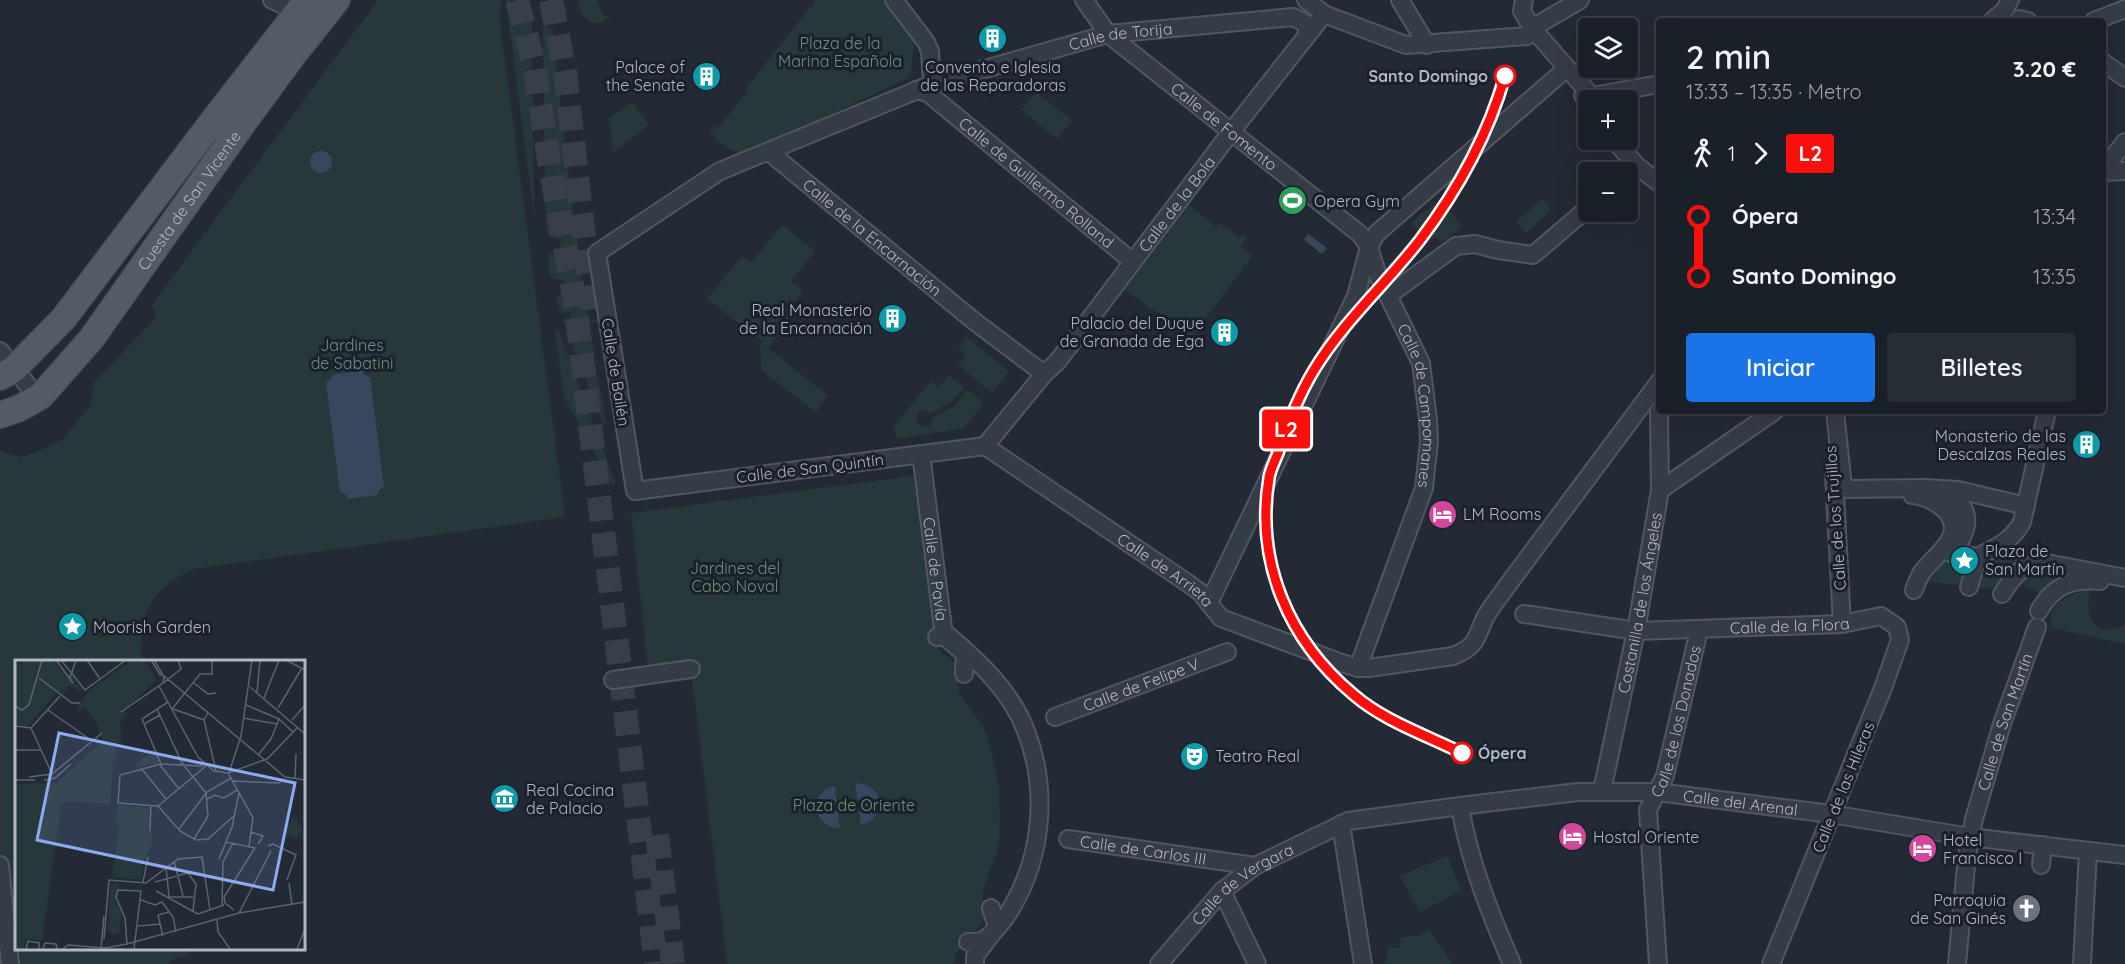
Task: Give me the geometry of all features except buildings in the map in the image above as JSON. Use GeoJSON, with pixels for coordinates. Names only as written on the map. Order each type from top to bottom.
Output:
{"type":"FeatureCollection","features":[{"type":"Feature","properties":{"kind":"main road","name":"Cuesta de San Vicente"},"geometry":{"type":"LineString","coordinates":[[0,415],[38,398],[92,338],[251,112],[337,0]]}},
{"type":"Feature","properties":{"kind":"main road","name":"Cuesta de San Vicente"},"geometry":{"type":"LineString","coordinates":[[5,366],[64,318],[303,6]]}},
{"type":"Feature","properties":{"kind":"street"},"geometry":{"type":"LineString","coordinates":[[272,0],[303,6]]}},
{"type":"Feature","properties":{"kind":"street"},"geometry":{"type":"LineString","coordinates":[[769,152],[932,84],[930,51],[926,42],[894,0]]}},
{"type":"Feature","properties":{"kind":"street","name":"Calle de Fomento"},"geometry":{"type":"LineString","coordinates":[[1084,0],[1108,34],[1361,235],[1370,247]]}},
{"type":"Feature","properties":{"kind":"street"},"geometry":{"type":"LineString","coordinates":[[1308,34],[1305,23],[1293,17],[1304,0],[1324,14],[1406,45],[1427,45],[1530,32],[1580,0]]}},
{"type":"Feature","properties":{"kind":"street"},"geometry":{"type":"LineString","coordinates":[[1400,0],[1427,45]]}},
{"type":"Feature","properties":{"kind":"street"},"geometry":{"type":"LineString","coordinates":[[1524,0],[1522,11],[1530,32],[1559,75],[1578,91]]}},
{"type":"Feature","properties":{"kind":"street"},"geometry":{"type":"LineString","coordinates":[[1996,18],[2004,11],[2010,0]]}},
{"type":"Feature","properties":{"kind":"street"},"geometry":{"type":"LineString","coordinates":[[2102,18],[2125,9]]}},
{"type":"Feature","properties":{"kind":"street","name":"Calle de la Bola"},"geometry":{"type":"LineString","coordinates":[[985,446],[1044,374],[1058,361],[1231,132],[1324,14]]}},
{"type":"Feature","properties":{"kind":"street","name":"Calle de Torija"},"geometry":{"type":"LineString","coordinates":[[932,84],[1108,34],[1293,17]]}},
{"type":"Feature","properties":{"kind":"street"},"geometry":{"type":"LineString","coordinates":[[1530,32],[1579,90]]}},
{"type":"Feature","properties":{"kind":"street"},"geometry":{"type":"LineString","coordinates":[[2106,60],[2125,78]]}},
{"type":"Feature","properties":{"kind":"street"},"geometry":{"type":"LineString","coordinates":[[1209,603],[1356,296],[1376,234],[1559,75]]}},
{"type":"Feature","properties":{"kind":"street"},"geometry":{"type":"LineString","coordinates":[[940,103],[942,85],[949,78]]}},
{"type":"Feature","properties":{"kind":"street"},"geometry":{"type":"LineString","coordinates":[[1632,90],[1656,85]]}},
{"type":"Feature","properties":{"kind":"street","name":"Calle de Guillermo Rolland"},"geometry":{"type":"LineString","coordinates":[[916,90],[928,93],[1133,262]]}},
{"type":"Feature","properties":{"kind":"street"},"geometry":{"type":"LineString","coordinates":[[2106,167],[2125,142]]}},
{"type":"Feature","properties":{"kind":"street"},"geometry":{"type":"LineString","coordinates":[[1634,150],[1656,179]]}},
{"type":"Feature","properties":{"kind":"street","name":"Calle de Bailén"},"geometry":{"type":"LineString","coordinates":[[635,491],[597,253],[720,171],[769,152]]}},
{"type":"Feature","properties":{"kind":"street","name":"Calle de la Encarnación"},"geometry":{"type":"LineString","coordinates":[[769,152],[974,321],[1044,374]]}},
{"type":"Feature","properties":{"kind":"street"},"geometry":{"type":"LineString","coordinates":[[2106,171],[2125,171]]}},
{"type":"Feature","properties":{"kind":"street"},"geometry":{"type":"LineString","coordinates":[[1638,173],[1656,182]]}},
{"type":"Feature","properties":{"kind":"street"},"geometry":{"type":"LineString","coordinates":[[1389,295],[1456,246],[1474,244],[1533,255],[1578,217]]}},
{"type":"Feature","properties":{"kind":"street","name":"Calle de Campomanes"},"geometry":{"type":"LineString","coordinates":[[1358,668],[1424,488],[1430,442],[1421,363],[1374,265],[1370,247]]}},
{"type":"Feature","properties":{"kind":"street","name":"Cuesta de San Vicente"},"geometry":{"type":"LineString","coordinates":[[5,366],[38,398]]}},
{"type":"Feature","properties":{"kind":"street"},"geometry":{"type":"LineString","coordinates":[[1358,668],[1453,656],[1469,647],[1480,633],[1485,618],[1504,590],[1656,386]]}},
{"type":"Feature","properties":{"kind":"street","name":"Costanilla de los Ángeles"},"geometry":{"type":"LineString","coordinates":[[1602,791],[1636,631],[1660,490],[1659,414]]}},
{"type":"Feature","properties":{"kind":"street"},"geometry":{"type":"LineString","coordinates":[[1660,490],[1771,414]]}},
{"type":"Feature","properties":{"kind":"street","name":"Calle de los Trujillos"},"geometry":{"type":"LineString","coordinates":[[1828,414],[1836,498],[1842,624]]}},
{"type":"Feature","properties":{"kind":"street"},"geometry":{"type":"LineString","coordinates":[[1835,414],[1845,489],[1958,490],[2026,506]]}},
{"type":"Feature","properties":{"kind":"street"},"geometry":{"type":"LineString","coordinates":[[1939,489],[1959,503],[1965,517],[1963,539],[1950,553],[1978,558],[2001,546],[2016,534],[2022,522],[2046,414]]}},
{"type":"Feature","properties":{"kind":"street","name":"Calle de San Quintín"},"geometry":{"type":"LineString","coordinates":[[635,491],[985,446]]}},
{"type":"Feature","properties":{"kind":"street","name":"Calle de Arrieta"},"geometry":{"type":"LineString","coordinates":[[985,446],[1200,592],[1221,618],[1358,668]]}},
{"type":"Feature","properties":{"kind":"street","name":"Calle de Pavía"},"geometry":{"type":"LineString","coordinates":[[921,454],[940,636],[965,654],[964,674]]}},
{"type":"Feature","properties":{"kind":"street"},"geometry":{"type":"LineString","coordinates":[[1836,498],[1924,496],[1939,505],[1951,517],[1954,527],[1952,537],[1921,573],[1914,590]]}},
{"type":"Feature","properties":{"kind":"street"},"geometry":{"type":"LineString","coordinates":[[1969,587],[1978,558]]}},
{"type":"Feature","properties":{"kind":"street"},"geometry":{"type":"LineString","coordinates":[[2002,594],[2016,574],[2028,565],[2041,562],[2125,580]]}},
{"type":"Feature","properties":{"kind":"street","name":"Calle de San Martín"},"geometry":{"type":"LineString","coordinates":[[1957,964],[1970,837],[1974,819],[2002,724],[2038,619],[2051,593],[2068,583],[2089,580],[2125,580]]}},
{"type":"Feature","properties":{"kind":"street","name":"Calle de la Flora"},"geometry":{"type":"LineString","coordinates":[[1524,614],[1636,631],[1842,624],[1881,616]]}},
{"type":"Feature","properties":{"kind":"street","name":"Calle de las Hileras"},"geometry":{"type":"LineString","coordinates":[[1772,964],[1900,640],[1897,627],[1881,616]]}},
{"type":"Feature","properties":{"kind":"street","name":"Calle de los Donados"},"geometry":{"type":"LineString","coordinates":[[1658,964],[1648,810],[1665,776],[1699,630]]}},
{"type":"Feature","properties":{"kind":"street"},"geometry":{"type":"LineString","coordinates":[[940,636],[949,636],[984,667],[1007,695],[1026,729],[1034,753],[1038,777],[1039,834],[1032,867],[1023,889],[1008,914],[975,956],[975,964]]}},
{"type":"Feature","properties":{"kind":"street","name":"Calle de Felipe V"},"geometry":{"type":"LineString","coordinates":[[1055,717],[1227,652]]}},
{"type":"Feature","properties":{"kind":"street"},"geometry":{"type":"LineString","coordinates":[[613,680],[691,669]]}},
{"type":"Feature","properties":{"kind":"street","name":"Calle del Arenal"},"geometry":{"type":"LineString","coordinates":[[1460,806],[1544,795],[1602,791],[1657,792],[1831,814],[1970,837],[2125,855]]}},
{"type":"Feature","properties":{"kind":"street"},"geometry":{"type":"LineString","coordinates":[[1460,806],[1464,830],[1489,911],[1512,964]]}},
{"type":"Feature","properties":{"kind":"street","name":"Calle de Vergara"},"geometry":{"type":"LineString","coordinates":[[1166,961],[1222,891],[1255,866],[1356,819],[1460,806]]}},
{"type":"Feature","properties":{"kind":"street"},"geometry":{"type":"LineString","coordinates":[[1341,824],[1363,964]]}},
{"type":"Feature","properties":{"kind":"street","name":"Calle de Carlos III"},"geometry":{"type":"LineString","coordinates":[[1068,839],[1255,866]]}},
{"type":"Feature","properties":{"kind":"street"},"geometry":{"type":"LineString","coordinates":[[2041,865],[2043,845]]}},
{"type":"Feature","properties":{"kind":"street"},"geometry":{"type":"LineString","coordinates":[[2082,964],[2088,851]]}},
{"type":"Feature","properties":{"kind":"street"},"geometry":{"type":"LineString","coordinates":[[0,865],[10,964]]}},
{"type":"Feature","properties":{"kind":"street"},"geometry":{"type":"LineString","coordinates":[[1222,891],[1257,964]]}},
{"type":"Feature","properties":{"kind":"street"},"geometry":{"type":"LineString","coordinates":[[991,908],[997,927]]}},
{"type":"Feature","properties":{"kind":"street"},"geometry":{"type":"LineString","coordinates":[[968,942],[984,940],[997,927]]}},
{"type":"Feature","properties":{"kind":"green space","name":"Jardines de Sabatini"},"geometry":{"type":"Polygon","coordinates":[[[378,0],[502,0],[499,15],[565,517],[193,569],[167,585],[150,605],[142,630],[142,660],[15,660],[15,949],[188,949],[189,955],[169,961],[170,964],[0,964],[0,451],[21,457],[63,439],[90,406],[94,382],[155,319],[155,310],[151,306],[378,0]]]}},
{"type":"Feature","properties":{"kind":"green space"},"geometry":{"type":"Polygon","coordinates":[[[506,0],[522,7],[532,22],[534,217],[506,0]]]}},
{"type":"Feature","properties":{"kind":"green space"},"geometry":{"type":"Polygon","coordinates":[[[555,0],[564,0],[566,19],[560,19],[555,0]]]}},
{"type":"Feature","properties":{"kind":"green space"},"geometry":{"type":"Polygon","coordinates":[[[577,0],[597,0],[602,14],[612,16],[601,23],[591,22],[584,18],[577,0]]]}},
{"type":"Feature","properties":{"kind":"green space","name":"Plaza de la Marina Española"},"geometry":{"type":"Polygon","coordinates":[[[816,0],[883,0],[914,42],[911,77],[751,152],[733,151],[724,146],[710,133],[716,126],[718,128],[748,91],[746,88],[816,0]]]}},
{"type":"Feature","properties":{"kind":"green space"},"geometry":{"type":"Polygon","coordinates":[[[546,25],[553,30],[569,178],[582,277],[606,424],[604,427],[563,320],[571,317],[570,312],[561,314],[556,297],[566,289],[565,281],[552,278],[549,274],[549,254],[560,247],[559,239],[546,232],[543,29],[546,25]]]}},
{"type":"Feature","properties":{"kind":"green space"},"geometry":{"type":"Polygon","coordinates":[[[1036,92],[1072,121],[1057,139],[1022,110],[1036,92]]]}},
{"type":"Feature","properties":{"kind":"green space"},"geometry":{"type":"Polygon","coordinates":[[[633,102],[649,126],[613,152],[609,119],[633,102]]]}},
{"type":"Feature","properties":{"kind":"green space"},"geometry":{"type":"Polygon","coordinates":[[[1441,199],[1462,227],[1441,243],[1436,236],[1427,243],[1411,222],[1441,199]]]}},
{"type":"Feature","properties":{"kind":"green space"},"geometry":{"type":"Polygon","coordinates":[[[1542,199],[1551,210],[1526,233],[1516,222],[1542,199]]]}},
{"type":"Feature","properties":{"kind":"green space"},"geometry":{"type":"Polygon","coordinates":[[[1189,205],[1216,227],[1220,223],[1240,238],[1243,234],[1247,238],[1240,246],[1252,256],[1192,337],[1125,290],[1189,205]]]}},
{"type":"Feature","properties":{"kind":"green space"},"geometry":{"type":"Polygon","coordinates":[[[782,225],[815,251],[791,281],[803,291],[787,311],[793,316],[768,348],[828,396],[816,412],[762,371],[760,346],[763,342],[707,299],[742,256],[751,263],[782,225]]]}},
{"type":"Feature","properties":{"kind":"green space"},"geometry":{"type":"Polygon","coordinates":[[[558,330],[615,482],[613,486],[564,397],[555,331],[558,330]]]}},
{"type":"Feature","properties":{"kind":"green space"},"geometry":{"type":"Polygon","coordinates":[[[967,337],[1009,372],[992,393],[958,365],[966,355],[958,348],[967,337]]]}},
{"type":"Feature","properties":{"kind":"green space"},"geometry":{"type":"Polygon","coordinates":[[[949,375],[964,388],[952,401],[931,413],[925,410],[920,411],[917,421],[921,426],[930,426],[933,417],[955,406],[967,390],[984,403],[964,428],[897,439],[894,426],[931,381],[939,387],[949,375]]]}},
{"type":"Feature","properties":{"kind":"green space","name":"Plaza de Oriente"},"geometry":{"type":"Polygon","coordinates":[[[913,476],[940,651],[955,663],[959,693],[983,726],[999,787],[998,849],[982,892],[986,916],[968,942],[954,955],[955,964],[727,964],[690,660],[648,666],[631,513],[913,476]]]}},
{"type":"Feature","properties":{"kind":"green space"},"geometry":{"type":"Polygon","coordinates":[[[1948,553],[1961,558],[1965,574],[1964,586],[1927,581],[1927,578],[1948,553]]]}},
{"type":"Feature","properties":{"kind":"green space"},"geometry":{"type":"Polygon","coordinates":[[[2017,555],[2021,560],[1996,585],[1983,589],[1974,588],[1992,560],[2017,555]]]}},
{"type":"Feature","properties":{"kind":"green space"},"geometry":{"type":"Polygon","coordinates":[[[2053,569],[2054,585],[2041,595],[2020,584],[2029,571],[2053,569]]]}},
{"type":"Feature","properties":{"kind":"green space"},"geometry":{"type":"Polygon","coordinates":[[[2087,589],[2091,591],[2089,610],[2094,624],[2107,630],[2125,624],[2125,644],[2052,628],[2051,613],[2055,607],[2067,598],[2087,589]]]}},
{"type":"Feature","properties":{"kind":"green space"},"geometry":{"type":"Polygon","coordinates":[[[1447,856],[1461,891],[1420,912],[1399,876],[1447,856]]]}},
{"type":"Feature","properties":{"kind":"green space"},"geometry":{"type":"Polygon","coordinates":[[[1428,928],[1453,964],[1384,964],[1389,947],[1400,948],[1400,938],[1420,935],[1428,928]]]}},
{"type":"Feature","properties":{"kind":"water"},"geometry":{"type":"Polygon","coordinates":[[[317,151],[325,151],[332,158],[332,166],[325,173],[317,173],[310,166],[310,158],[317,151]]]}},
{"type":"Feature","properties":{"kind":"water"},"geometry":{"type":"Polygon","coordinates":[[[1308,234],[1327,248],[1322,254],[1304,240],[1308,234]]]}},
{"type":"Feature","properties":{"kind":"water"},"geometry":{"type":"Polygon","coordinates":[[[362,370],[364,375],[370,377],[384,487],[379,490],[378,495],[348,499],[340,492],[326,383],[333,375],[362,370]]]}},
{"type":"Feature","properties":{"kind":"water"},"geometry":{"type":"Polygon","coordinates":[[[855,783],[872,789],[879,801],[876,815],[861,825],[859,811],[863,804],[857,798],[855,783]]]}},
{"type":"Feature","properties":{"kind":"water"},"geometry":{"type":"Polygon","coordinates":[[[835,786],[836,801],[833,809],[838,813],[840,828],[823,822],[816,809],[820,795],[826,789],[835,786]]]}},
{"type":"Feature","properties":{"kind":"tunnel"},"geometry":{"type":"LineString","coordinates":[[517,0],[534,64],[575,302],[656,964]]}},
{"type":"Feature","properties":{"kind":"tunnel"},"geometry":{"type":"LineString","coordinates":[[551,0],[565,73],[594,322]]}},
{"type":"Feature","properties":{"kind":"tunnel"},"geometry":{"type":"LineString","coordinates":[[657,835],[673,964]]}},
{"type":"Feature","properties":{"kind":"metro line","name":"L2"},"geometry":{"type":"LineString","coordinates":[[1462,753],[1387,716],[1354,696],[1313,654],[1293,623],[1275,582],[1265,531],[1269,477],[1287,425],[1314,370],[1355,314],[1419,240],[1457,185],[1478,146],[1505,76]]}},
{"type":"Feature","properties":{"kind":"place","name":"Convento e Iglesia de las Reparadoras"},"geometry":{"type":"Point","coordinates":[993,39]}},
{"type":"Feature","properties":{"kind":"place","name":"Palace of the Senate"},"geometry":{"type":"Point","coordinates":[706,76]}},
{"type":"Feature","properties":{"kind":"place","name":"Santo Domingo"},"geometry":{"type":"Point","coordinates":[1505,76]}},
{"type":"Feature","properties":{"kind":"place","name":"Opera Gym"},"geometry":{"type":"Point","coordinates":[1293,201]}},
{"type":"Feature","properties":{"kind":"place","name":"Real Monasterio de la Encarnación"},"geometry":{"type":"Point","coordinates":[893,319]}},
{"type":"Feature","properties":{"kind":"place","name":"Palacio del Duque de Granada de Ega"},"geometry":{"type":"Point","coordinates":[1225,332]}},
{"type":"Feature","properties":{"kind":"place","name":"Monasterio de las Descalzas Reales"},"geometry":{"type":"Point","coordinates":[2087,445]}},
{"type":"Feature","properties":{"kind":"place","name":"LM Rooms"},"geometry":{"type":"Point","coordinates":[1442,514]}},
{"type":"Feature","properties":{"kind":"place","name":"Plaza de San Martín"},"geometry":{"type":"Point","coordinates":[1964,560]}},
{"type":"Feature","properties":{"kind":"place","name":"Moorish Garden"},"geometry":{"type":"Point","coordinates":[72,627]}},
{"type":"Feature","properties":{"kind":"place","name":"Ópera"},"geometry":{"type":"Point","coordinates":[1462,753]}},
{"type":"Feature","properties":{"kind":"place","name":"Teatro Real"},"geometry":{"type":"Point","coordinates":[1194,756]}},
{"type":"Feature","properties":{"kind":"place","name":"Real Cocina de Palacio"},"geometry":{"type":"Point","coordinates":[505,799]}},
{"type":"Feature","properties":{"kind":"place","name":"Hostal Oriente"},"geometry":{"type":"Point","coordinates":[1572,837]}},
{"type":"Feature","properties":{"kind":"place","name":"Hotel Francisco I"},"geometry":{"type":"Point","coordinates":[1922,849]}},
{"type":"Feature","properties":{"kind":"place","name":"Parroquia de San Ginés"},"geometry":{"type":"Point","coordinates":[2027,909]}},
{"type":"Feature","properties":{"kind":"park label","name":"Jardines del Cabo Noval"},"geometry":{"type":"Point","coordinates":[735,577]}}]}
